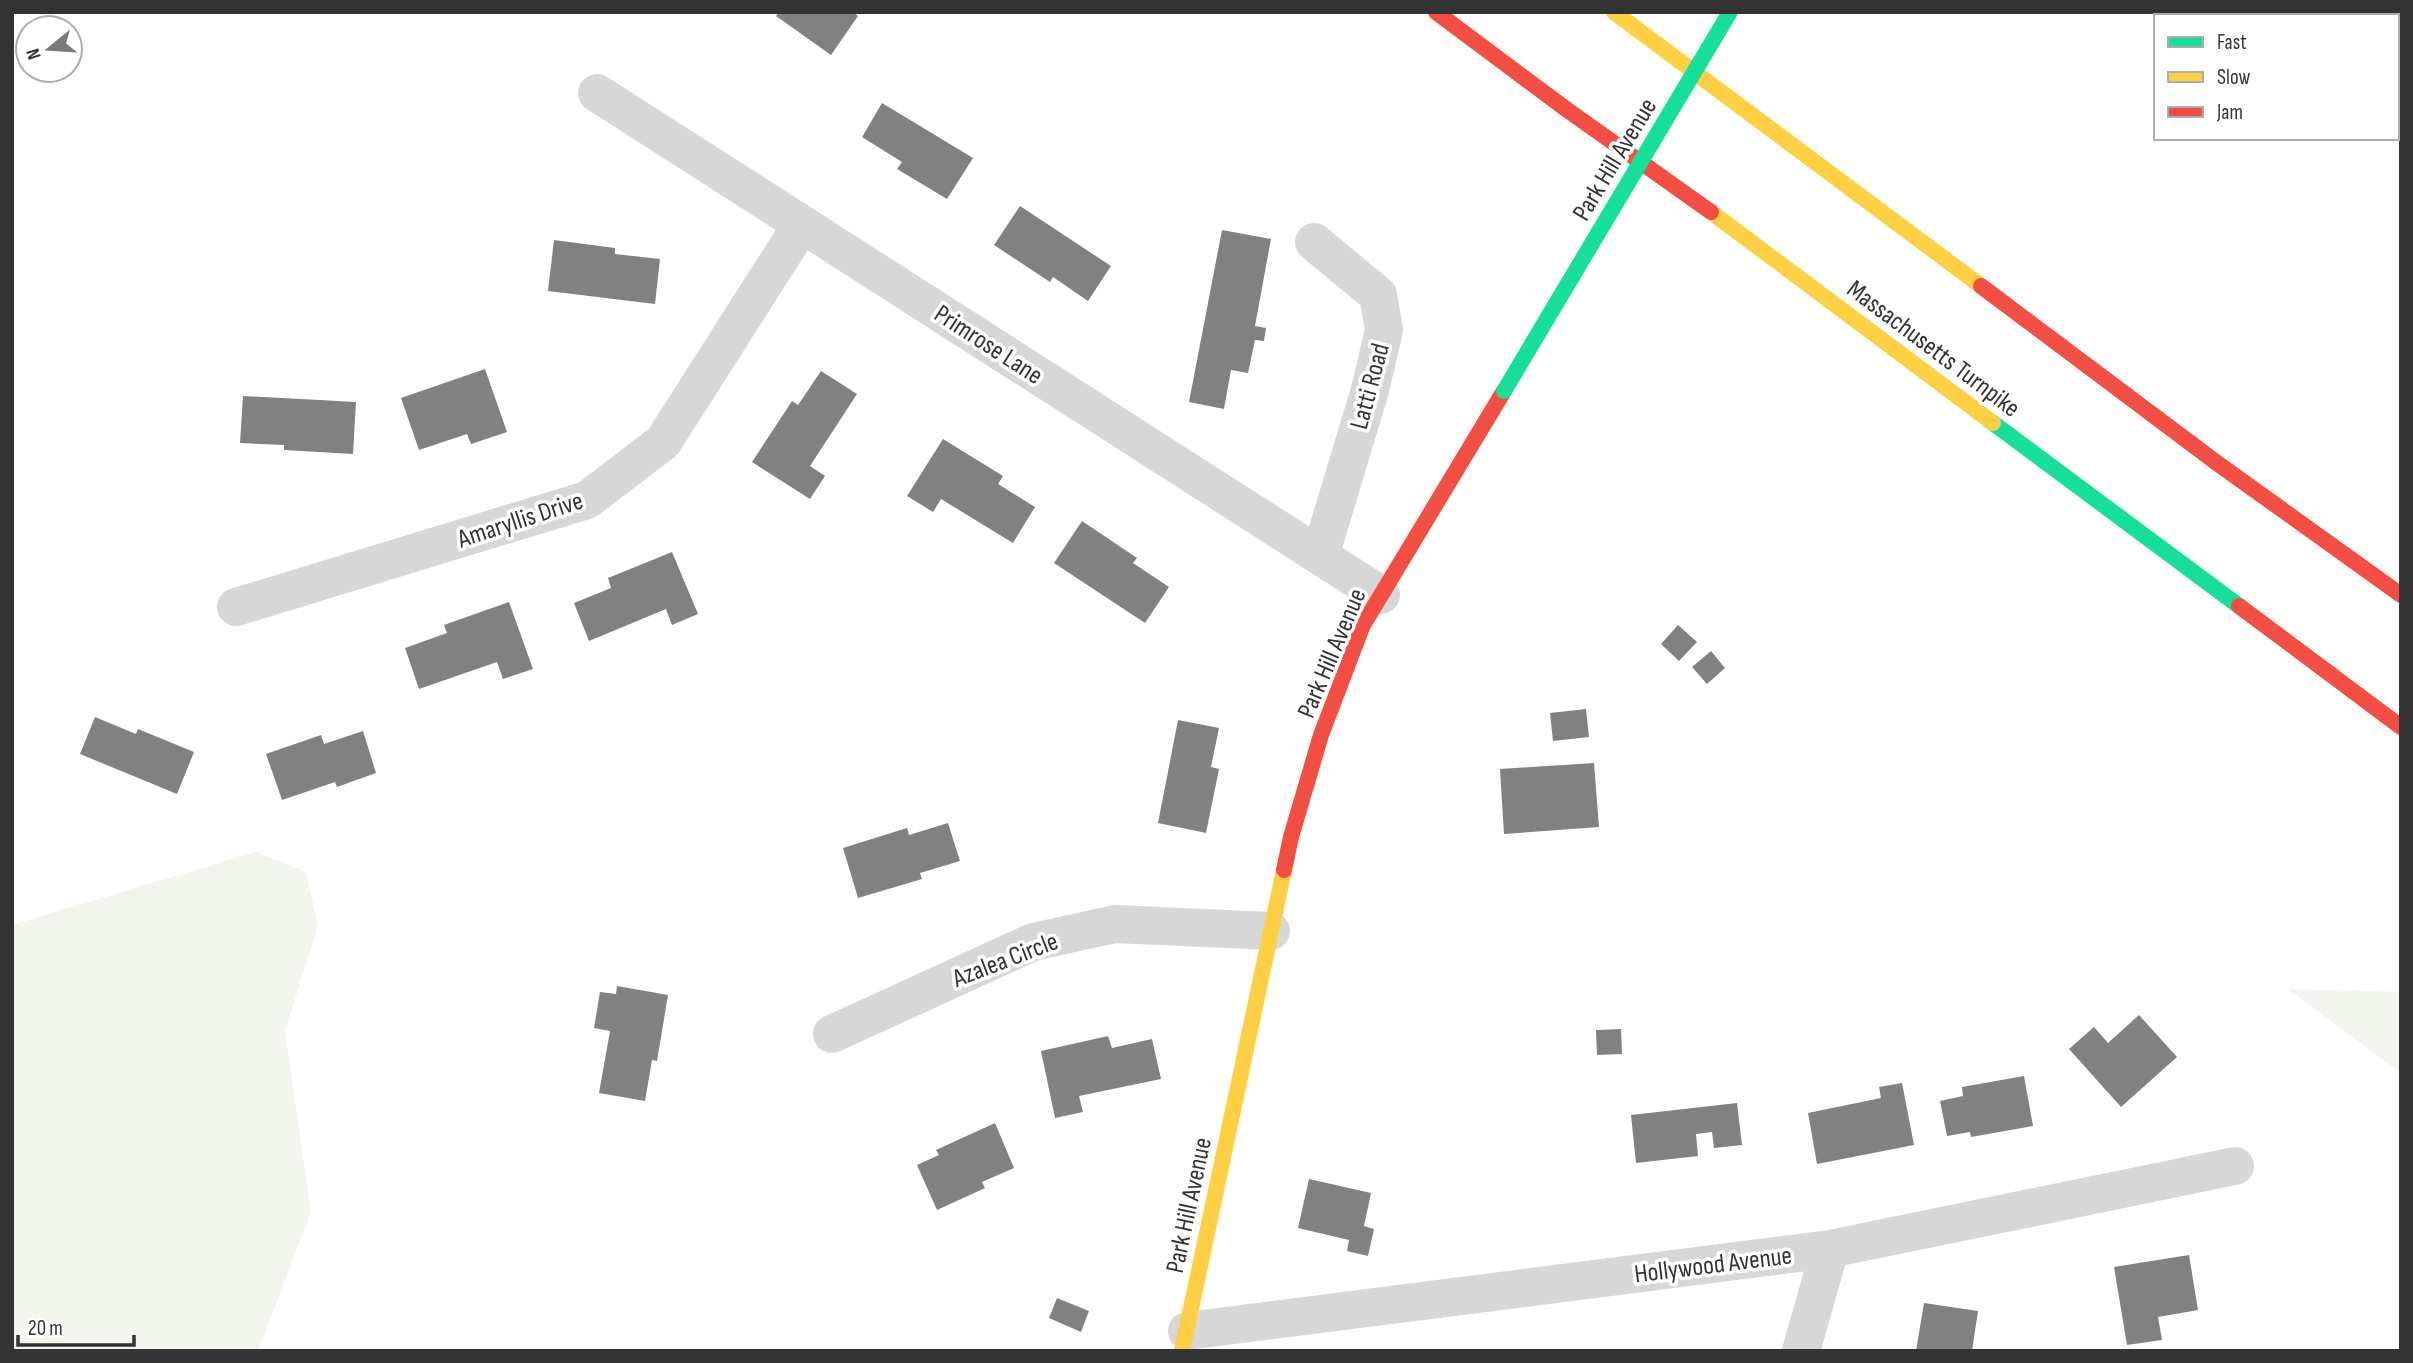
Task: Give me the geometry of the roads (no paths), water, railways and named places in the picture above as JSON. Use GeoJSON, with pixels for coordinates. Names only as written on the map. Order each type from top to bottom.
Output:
{"type":"FeatureCollection","features":[{"type":"Feature","properties":{"kind":"main road","name":"Massachusetts Turnpike"},"geometry":{"type":"LineString","coordinates":[[1436,12],[2401,727]]}},
{"type":"Feature","properties":{"kind":"main road"},"geometry":{"type":"LineString","coordinates":[[1614,12],[2206,455],[2401,595]]}},
{"type":"Feature","properties":{"kind":"main road","name":"Park Hill Avenue"},"geometry":{"type":"LineString","coordinates":[[1184,1341],[1292,837],[1321,735],[1363,625],[1730,12]]}},
{"type":"Feature","properties":{"kind":"street","name":"Primrose Lane"},"geometry":{"type":"LineString","coordinates":[[597,93],[1381,595]]}},
{"type":"Feature","properties":{"kind":"street","name":"Amaryllis Drive"},"geometry":{"type":"LineString","coordinates":[[236,607],[587,500],[663,442],[802,224]]}},
{"type":"Feature","properties":{"kind":"street","name":"Latti Road"},"geometry":{"type":"LineString","coordinates":[[1314,242],[1378,295],[1384,330],[1370,390],[1320,556]]}},
{"type":"Feature","properties":{"kind":"street","name":"Azalea Circle"},"geometry":{"type":"LineString","coordinates":[[832,1034],[1033,942],[1115,924],[1271,931]]}},
{"type":"Feature","properties":{"kind":"street","name":"Hollywood Avenue"},"geometry":{"type":"LineString","coordinates":[[1184,1341],[1830,1249],[2235,1166]]}},
{"type":"Feature","properties":{"kind":"street"},"geometry":{"type":"LineString","coordinates":[[1801,1351],[1830,1249]]}}]}
